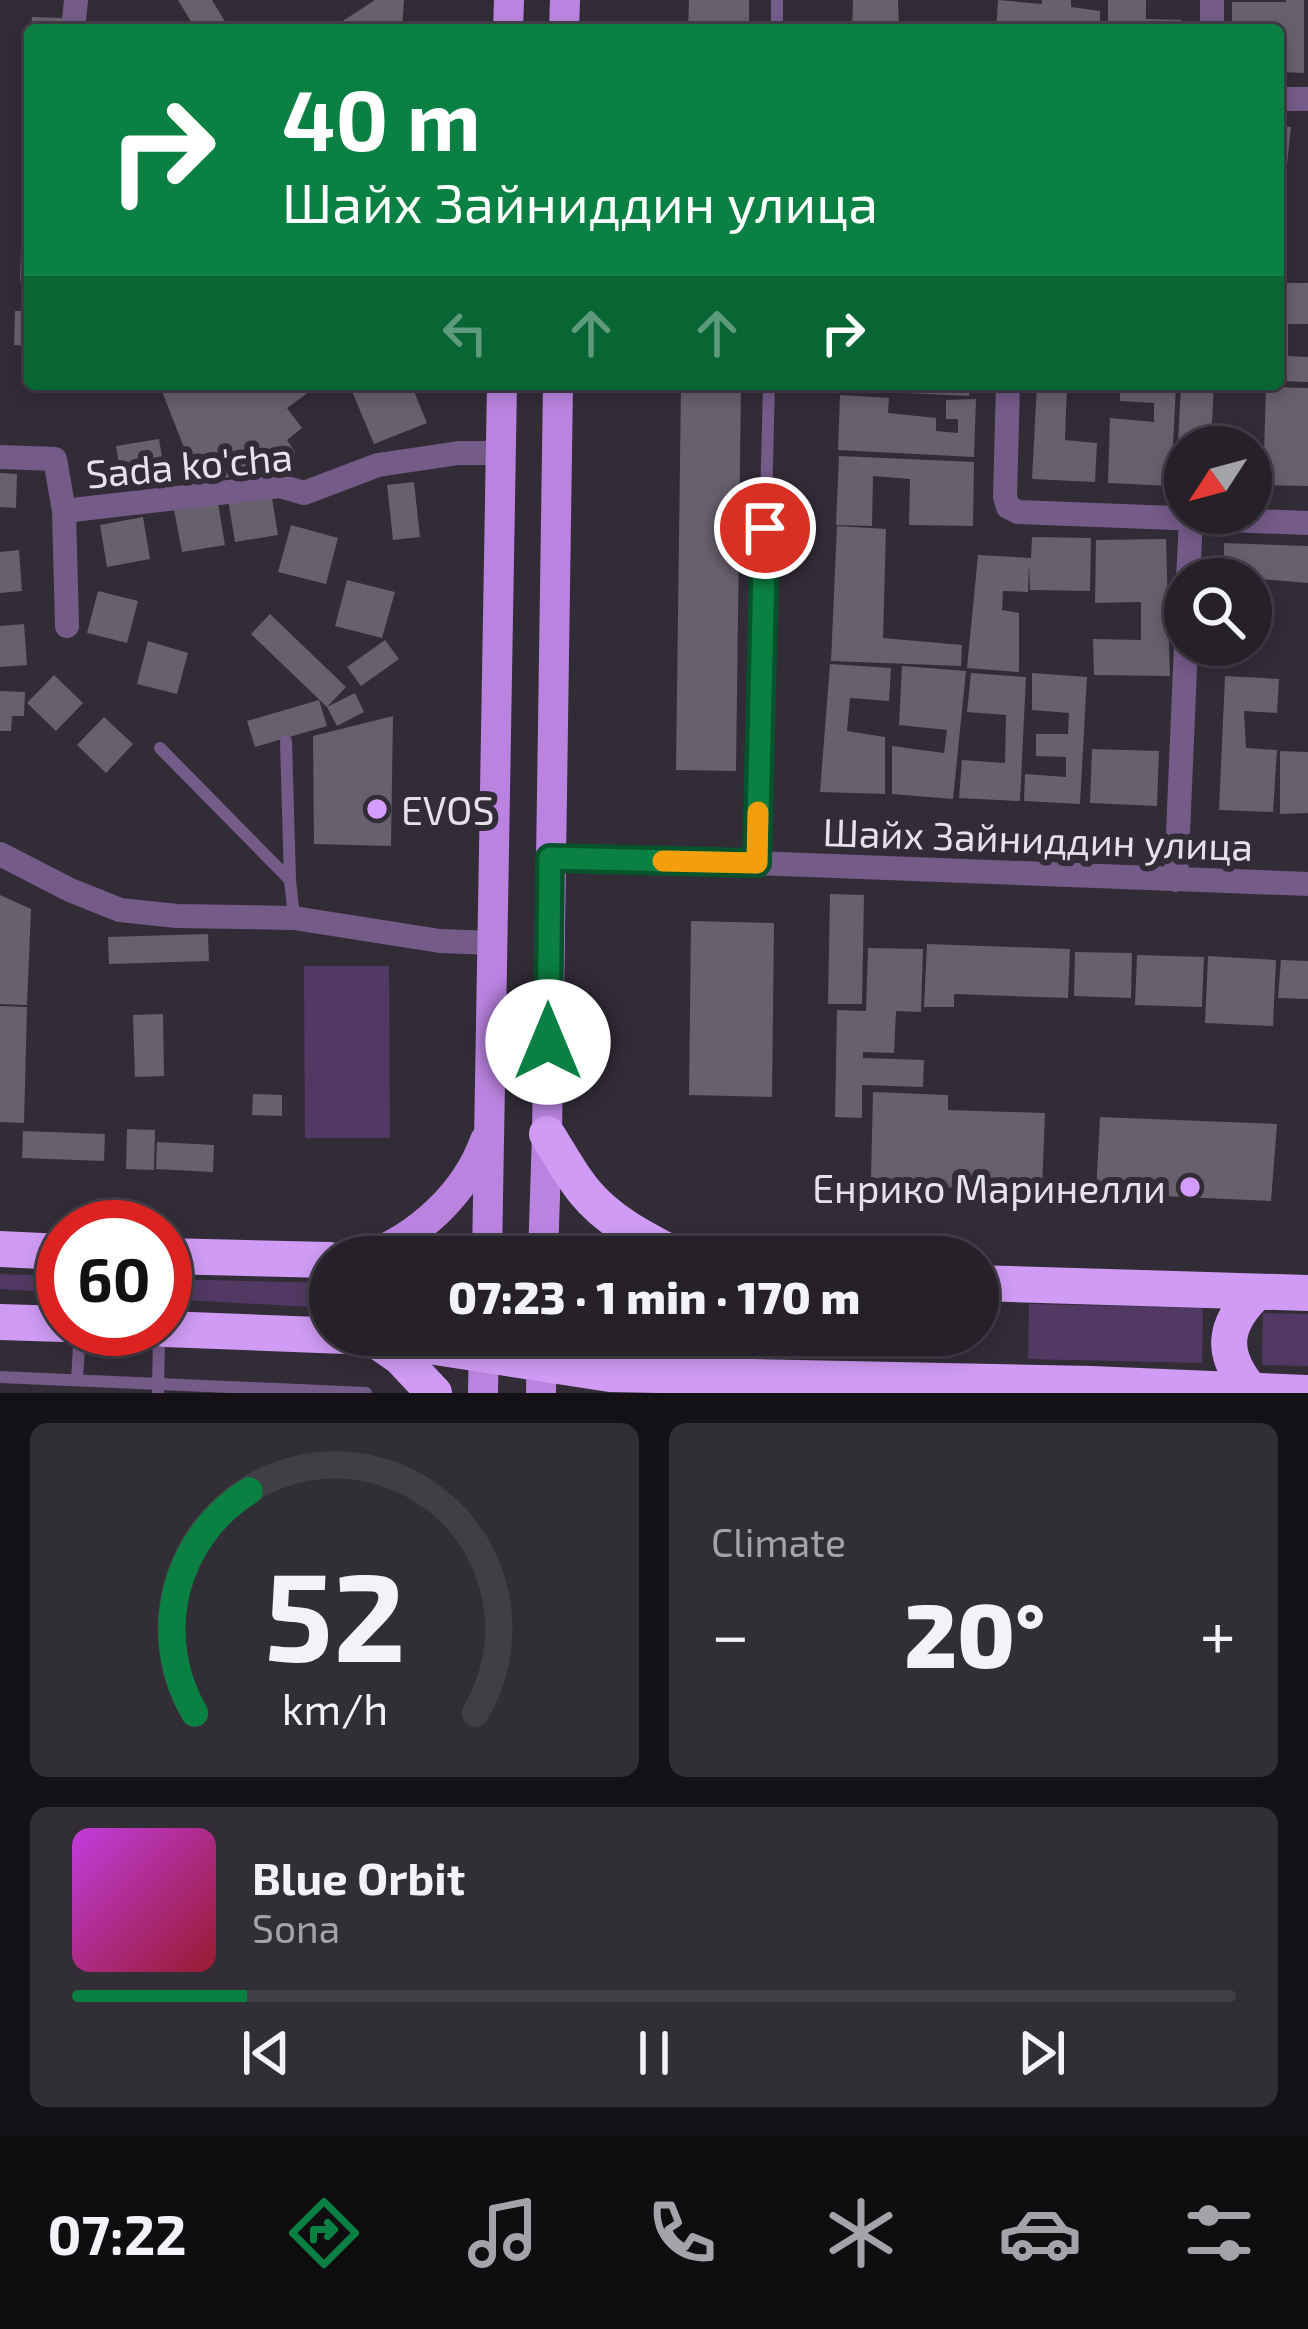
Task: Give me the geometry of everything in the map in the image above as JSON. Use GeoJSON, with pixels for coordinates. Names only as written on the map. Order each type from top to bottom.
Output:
{"type":"FeatureCollection","features":[{"type":"Feature","properties":{"kind":"highway"},"geometry":{"type":"LineString","coordinates":[[548,1134],[585,1192],[640,1236]]}},
{"type":"Feature","properties":{"kind":"highway"},"geometry":{"type":"LineString","coordinates":[[0,1249],[36,1251]]}},
{"type":"Feature","properties":{"kind":"highway"},"geometry":{"type":"LineString","coordinates":[[192,1257],[309,1259]]}},
{"type":"Feature","properties":{"kind":"highway"},"geometry":{"type":"LineString","coordinates":[[999,1284],[1308,1293]]}},
{"type":"Feature","properties":{"kind":"highway"},"geometry":{"type":"LineString","coordinates":[[1251,1391],[1235,1369],[1228,1341],[1237,1314],[1257,1292]]}},
{"type":"Feature","properties":{"kind":"highway"},"geometry":{"type":"LineString","coordinates":[[0,1322],[36,1323]]}},
{"type":"Feature","properties":{"kind":"highway"},"geometry":{"type":"LineString","coordinates":[[192,1330],[309,1335]]}},
{"type":"Feature","properties":{"kind":"highway"},"geometry":{"type":"LineString","coordinates":[[399,1356],[434,1393]]}},
{"type":"Feature","properties":{"kind":"highway"},"geometry":{"type":"LineString","coordinates":[[542,1363],[610,1374],[1308,1393]]}},
{"type":"Feature","properties":{"kind":"main road"},"geometry":{"type":"LineString","coordinates":[[487,1236],[502,390]]}},
{"type":"Feature","properties":{"kind":"main road"},"geometry":{"type":"LineString","coordinates":[[544,1236],[558,390]]}},
{"type":"Feature","properties":{"kind":"main road"},"geometry":{"type":"LineString","coordinates":[[405,1236],[453,1196],[469,1176],[490,1129]]}},
{"type":"Feature","properties":{"kind":"main road"},"geometry":{"type":"LineString","coordinates":[[483,1356],[483,1393]]}},
{"type":"Feature","properties":{"kind":"street"},"geometry":{"type":"LineString","coordinates":[[1008,390],[1008,507],[1018,512],[1164,519]]}},
{"type":"Feature","properties":{"kind":"street","name":"Sada ko'cha"},"geometry":{"type":"LineString","coordinates":[[67,626],[64,511],[280,486],[304,493],[378,465],[459,453],[501,453]]}},
{"type":"Feature","properties":{"kind":"street"},"geometry":{"type":"LineString","coordinates":[[0,457],[55,459],[64,511]]}},
{"type":"Feature","properties":{"kind":"street"},"geometry":{"type":"LineString","coordinates":[[1272,522],[1308,523]]}},
{"type":"Feature","properties":{"kind":"street"},"geometry":{"type":"LineString","coordinates":[[1176,880],[1185,666]]}},
{"type":"Feature","properties":{"kind":"street"},"geometry":{"type":"LineString","coordinates":[[0,854],[120,910],[294,918],[440,941],[491,943]]}},
{"type":"Feature","properties":{"kind":"street","name":"Шайх Зайниддин улица"},"geometry":{"type":"LineString","coordinates":[[550,858],[1308,884]]}},
{"type":"Feature","properties":{"kind":"lane"},"geometry":{"type":"LineString","coordinates":[[757,863],[769,390]]}},
{"type":"Feature","properties":{"kind":"lane"},"geometry":{"type":"LineString","coordinates":[[286,741],[294,918]]}},
{"type":"Feature","properties":{"kind":"lane"},"geometry":{"type":"LineString","coordinates":[[160,748],[290,880]]}},
{"type":"Feature","properties":{"kind":"lane"},"geometry":{"type":"LineString","coordinates":[[76,1380],[78,1356]]}},
{"type":"Feature","properties":{"kind":"lane"},"geometry":{"type":"LineString","coordinates":[[158,1388],[160,1356]]}},
{"type":"Feature","properties":{"kind":"lane"},"geometry":{"type":"LineString","coordinates":[[0,1381],[20,1378],[158,1388],[366,1393]]}},
{"type":"Feature","properties":{"kind":"shaded area"},"geometry":{"type":"Polygon","coordinates":[[[304,966],[389,966],[390,1138],[305,1138],[304,966]]]}},
{"type":"Feature","properties":{"kind":"shaded area"},"geometry":{"type":"Polygon","coordinates":[[[0,1274],[36,1275],[36,1291],[0,1289],[0,1274]]]}},
{"type":"Feature","properties":{"kind":"shaded area"},"geometry":{"type":"Polygon","coordinates":[[[192,1280],[309,1282],[309,1307],[192,1300],[192,1280]]]}},
{"type":"Feature","properties":{"kind":"shaded area"},"geometry":{"type":"Polygon","coordinates":[[[1029,1304],[1203,1308],[1202,1363],[1028,1359],[1029,1304]]]}},
{"type":"Feature","properties":{"kind":"shaded area"},"geometry":{"type":"Polygon","coordinates":[[[1263,1313],[1308,1314],[1308,1366],[1262,1365],[1263,1313]]]}},
{"type":"Feature","properties":{"kind":"building"},"geometry":{"type":"Polygon","coordinates":[[[178,0],[212,0],[226,24],[192,24],[178,0]]]}},
{"type":"Feature","properties":{"kind":"building"},"geometry":{"type":"Polygon","coordinates":[[[375,0],[404,0],[402,24],[338,24],[375,0]]]}},
{"type":"Feature","properties":{"kind":"building"},"geometry":{"type":"Polygon","coordinates":[[[689,0],[749,0],[749,24],[688,24],[689,0]]]}},
{"type":"Feature","properties":{"kind":"building"},"geometry":{"type":"Polygon","coordinates":[[[853,0],[898,0],[899,24],[852,24],[853,0]]]}},
{"type":"Feature","properties":{"kind":"building"},"geometry":{"type":"Polygon","coordinates":[[[998,0],[1042,4],[1042,0],[1071,0],[1071,7],[1100,11],[1100,24],[996,24],[998,0]]]}},
{"type":"Feature","properties":{"kind":"building"},"geometry":{"type":"Polygon","coordinates":[[[1108,0],[1146,0],[1146,19],[1182,20],[1182,24],[1108,24],[1108,0]]]}},
{"type":"Feature","properties":{"kind":"building"},"geometry":{"type":"Polygon","coordinates":[[[1304,0],[1304,73],[1284,72],[1284,24],[1232,24],[1232,2],[1304,0]]]}},
{"type":"Feature","properties":{"kind":"building"},"geometry":{"type":"Polygon","coordinates":[[[32,17],[64,18],[64,24],[31,24],[32,17]]]}},
{"type":"Feature","properties":{"kind":"building"},"geometry":{"type":"Polygon","coordinates":[[[1284,126],[1291,127],[1284,165],[1284,126]]]}},
{"type":"Feature","properties":{"kind":"building"},"geometry":{"type":"Polygon","coordinates":[[[21,247],[24,247],[24,281],[20,281],[21,247]]]}},
{"type":"Feature","properties":{"kind":"building"},"geometry":{"type":"Polygon","coordinates":[[[1284,283],[1308,283],[1308,324],[1288,324],[1288,356],[1308,357],[1308,382],[1284,381],[1284,283]]]}},
{"type":"Feature","properties":{"kind":"building"},"geometry":{"type":"Polygon","coordinates":[[[15,311],[24,311],[24,346],[14,345],[15,311]]]}},
{"type":"Feature","properties":{"kind":"building"},"geometry":{"type":"Polygon","coordinates":[[[1308,388],[1308,486],[1272,485],[1272,426],[1265,426],[1266,390],[1308,388]]]}},
{"type":"Feature","properties":{"kind":"building"},"geometry":{"type":"Polygon","coordinates":[[[161,390],[312,390],[287,408],[302,428],[287,440],[295,452],[293,464],[198,483],[161,390]]]}},
{"type":"Feature","properties":{"kind":"building"},"geometry":{"type":"Polygon","coordinates":[[[352,390],[413,390],[427,423],[374,444],[352,390]]]}},
{"type":"Feature","properties":{"kind":"building"},"geometry":{"type":"Polygon","coordinates":[[[681,390],[741,390],[736,771],[676,770],[681,390]]]}},
{"type":"Feature","properties":{"kind":"building"},"geometry":{"type":"Polygon","coordinates":[[[841,390],[970,390],[969,396],[841,390]]]}},
{"type":"Feature","properties":{"kind":"building"},"geometry":{"type":"Polygon","coordinates":[[[1037,390],[1067,390],[1065,440],[1097,443],[1095,482],[1032,479],[1037,390]]]}},
{"type":"Feature","properties":{"kind":"building"},"geometry":{"type":"Polygon","coordinates":[[[1120,390],[1176,390],[1174,426],[1164,426],[1164,486],[1108,483],[1110,418],[1154,422],[1154,403],[1120,401],[1120,390]]]}},
{"type":"Feature","properties":{"kind":"building"},"geometry":{"type":"Polygon","coordinates":[[[1181,390],[1214,390],[1212,426],[1179,426],[1181,390]]]}},
{"type":"Feature","properties":{"kind":"building"},"geometry":{"type":"Polygon","coordinates":[[[840,395],[889,398],[888,413],[936,418],[936,431],[958,433],[958,419],[946,419],[946,400],[976,399],[974,457],[838,450],[840,395]]]}},
{"type":"Feature","properties":{"kind":"building"},"geometry":{"type":"Polygon","coordinates":[[[159,439],[166,481],[123,488],[116,446],[159,439]]]}},
{"type":"Feature","properties":{"kind":"building"},"geometry":{"type":"Polygon","coordinates":[[[839,456],[974,462],[973,526],[909,525],[910,479],[873,476],[872,526],[836,525],[839,456]]]}},
{"type":"Feature","properties":{"kind":"building"},"geometry":{"type":"Polygon","coordinates":[[[0,473],[17,474],[16,508],[0,507],[0,473]]]}},
{"type":"Feature","properties":{"kind":"building"},"geometry":{"type":"Polygon","coordinates":[[[414,482],[420,537],[393,540],[387,485],[414,482]]]}},
{"type":"Feature","properties":{"kind":"building"},"geometry":{"type":"Polygon","coordinates":[[[271,492],[278,535],[235,542],[228,499],[271,492]]]}},
{"type":"Feature","properties":{"kind":"building"},"geometry":{"type":"Polygon","coordinates":[[[218,503],[225,545],[182,552],[174,510],[218,503]]]}},
{"type":"Feature","properties":{"kind":"building"},"geometry":{"type":"Polygon","coordinates":[[[143,517],[150,559],[107,567],[100,525],[143,517]]]}},
{"type":"Feature","properties":{"kind":"building"},"geometry":{"type":"Polygon","coordinates":[[[291,525],[338,538],[326,584],[278,572],[291,525]]]}},
{"type":"Feature","properties":{"kind":"building"},"geometry":{"type":"Polygon","coordinates":[[[837,526],[886,529],[883,638],[962,645],[961,666],[831,661],[837,526]]]}},
{"type":"Feature","properties":{"kind":"building"},"geometry":{"type":"Polygon","coordinates":[[[1032,537],[1091,538],[1090,591],[1030,590],[1029,564],[1028,592],[1003,591],[1002,610],[1019,613],[1019,672],[967,668],[978,555],[1031,558],[1032,537]]]}},
{"type":"Feature","properties":{"kind":"building"},"geometry":{"type":"Polygon","coordinates":[[[1166,539],[1164,666],[1170,666],[1170,676],[1094,675],[1093,639],[1141,640],[1141,602],[1095,603],[1096,540],[1166,539]]]}},
{"type":"Feature","properties":{"kind":"building"},"geometry":{"type":"Polygon","coordinates":[[[1224,543],[1308,546],[1308,583],[1272,580],[1272,558],[1224,558],[1224,543]]]}},
{"type":"Feature","properties":{"kind":"building"},"geometry":{"type":"Polygon","coordinates":[[[19,550],[22,591],[0,593],[0,552],[19,550]]]}},
{"type":"Feature","properties":{"kind":"building"},"geometry":{"type":"Polygon","coordinates":[[[347,580],[395,592],[382,638],[335,626],[347,580]]]}},
{"type":"Feature","properties":{"kind":"building"},"geometry":{"type":"Polygon","coordinates":[[[98,591],[138,601],[127,643],[87,633],[98,591]]]}},
{"type":"Feature","properties":{"kind":"building"},"geometry":{"type":"Polygon","coordinates":[[[270,614],[346,687],[327,707],[251,634],[270,614]]]}},
{"type":"Feature","properties":{"kind":"building"},"geometry":{"type":"Polygon","coordinates":[[[24,624],[27,665],[0,667],[0,626],[24,624]]]}},
{"type":"Feature","properties":{"kind":"building"},"geometry":{"type":"Polygon","coordinates":[[[385,640],[399,659],[361,686],[347,667],[385,640]]]}},
{"type":"Feature","properties":{"kind":"building"},"geometry":{"type":"Polygon","coordinates":[[[148,641],[188,653],[177,694],[137,684],[148,641]]]}},
{"type":"Feature","properties":{"kind":"building"},"geometry":{"type":"Polygon","coordinates":[[[830,664],[891,668],[889,701],[850,698],[847,731],[885,737],[885,794],[820,792],[830,664]]]}},
{"type":"Feature","properties":{"kind":"building"},"geometry":{"type":"Polygon","coordinates":[[[902,666],[966,671],[953,799],[892,794],[892,746],[944,753],[947,730],[899,725],[902,666]]]}},
{"type":"Feature","properties":{"kind":"building"},"geometry":{"type":"Polygon","coordinates":[[[971,673],[1026,677],[1020,801],[959,798],[962,760],[1005,763],[1006,715],[967,712],[971,673]]]}},
{"type":"Feature","properties":{"kind":"building"},"geometry":{"type":"Polygon","coordinates":[[[1032,673],[1087,677],[1080,804],[1024,801],[1025,774],[1066,777],[1066,757],[1036,756],[1036,734],[1068,734],[1069,713],[1032,710],[1032,673]]]}},
{"type":"Feature","properties":{"kind":"building"},"geometry":{"type":"Polygon","coordinates":[[[54,675],[83,703],[56,731],[27,703],[54,675]]]}},
{"type":"Feature","properties":{"kind":"building"},"geometry":{"type":"Polygon","coordinates":[[[1225,676],[1279,679],[1277,713],[1244,711],[1246,748],[1277,750],[1273,812],[1219,810],[1225,676]]]}},
{"type":"Feature","properties":{"kind":"building"},"geometry":{"type":"Polygon","coordinates":[[[0,691],[25,692],[24,716],[12,716],[11,731],[0,731],[0,691]]]}},
{"type":"Feature","properties":{"kind":"building"},"geometry":{"type":"Polygon","coordinates":[[[355,693],[364,712],[337,726],[327,707],[355,693]]]}},
{"type":"Feature","properties":{"kind":"building"},"geometry":{"type":"Polygon","coordinates":[[[319,700],[327,726],[255,747],[247,721],[319,700]]]}},
{"type":"Feature","properties":{"kind":"building"},"geometry":{"type":"Polygon","coordinates":[[[393,716],[391,846],[314,844],[313,736],[393,716]]]}},
{"type":"Feature","properties":{"kind":"building"},"geometry":{"type":"Polygon","coordinates":[[[104,717],[133,744],[106,773],[77,745],[104,717]]]}},
{"type":"Feature","properties":{"kind":"building"},"geometry":{"type":"Polygon","coordinates":[[[1092,749],[1159,751],[1157,806],[1090,803],[1092,749]]]}},
{"type":"Feature","properties":{"kind":"building"},"geometry":{"type":"Polygon","coordinates":[[[1280,751],[1308,752],[1308,813],[1280,814],[1280,751]]]}},
{"type":"Feature","properties":{"kind":"building"},"geometry":{"type":"Polygon","coordinates":[[[830,894],[864,895],[862,1004],[828,1004],[830,894]]]}},
{"type":"Feature","properties":{"kind":"building"},"geometry":{"type":"Polygon","coordinates":[[[0,895],[31,909],[27,1005],[0,1004],[0,895]]]}},
{"type":"Feature","properties":{"kind":"building"},"geometry":{"type":"Polygon","coordinates":[[[691,921],[774,923],[772,1097],[689,1095],[691,921]]]}},
{"type":"Feature","properties":{"kind":"building"},"geometry":{"type":"Polygon","coordinates":[[[208,934],[209,961],[109,964],[108,937],[208,934]]]}},
{"type":"Feature","properties":{"kind":"building"},"geometry":{"type":"Polygon","coordinates":[[[927,944],[1070,949],[1068,998],[954,994],[954,1007],[924,1007],[927,944]]]}},
{"type":"Feature","properties":{"kind":"building"},"geometry":{"type":"Polygon","coordinates":[[[868,948],[923,949],[921,1012],[896,1011],[894,1053],[863,1052],[863,1058],[924,1060],[923,1087],[862,1085],[862,1118],[835,1117],[837,1010],[866,1011],[868,948]]]}},
{"type":"Feature","properties":{"kind":"building"},"geometry":{"type":"Polygon","coordinates":[[[1075,952],[1132,953],[1131,998],[1074,996],[1075,952]]]}},
{"type":"Feature","properties":{"kind":"building"},"geometry":{"type":"Polygon","coordinates":[[[1137,955],[1204,957],[1202,1007],[1135,1005],[1137,955]]]}},
{"type":"Feature","properties":{"kind":"building"},"geometry":{"type":"Polygon","coordinates":[[[1208,956],[1276,960],[1273,1026],[1205,1023],[1208,956]]]}},
{"type":"Feature","properties":{"kind":"building"},"geometry":{"type":"Polygon","coordinates":[[[1281,960],[1308,961],[1308,999],[1278,998],[1281,960]]]}},
{"type":"Feature","properties":{"kind":"building"},"geometry":{"type":"Polygon","coordinates":[[[0,1006],[27,1007],[24,1123],[0,1122],[0,1006]]]}},
{"type":"Feature","properties":{"kind":"building"},"geometry":{"type":"Polygon","coordinates":[[[163,1014],[164,1076],[135,1077],[133,1015],[163,1014]]]}},
{"type":"Feature","properties":{"kind":"building"},"geometry":{"type":"Polygon","coordinates":[[[873,1092],[948,1095],[948,1110],[1045,1113],[1042,1190],[932,1187],[933,1180],[871,1178],[873,1092]]]}},
{"type":"Feature","properties":{"kind":"building"},"geometry":{"type":"Polygon","coordinates":[[[253,1094],[282,1095],[282,1116],[252,1115],[253,1094]]]}},
{"type":"Feature","properties":{"kind":"building"},"geometry":{"type":"Polygon","coordinates":[[[1100,1117],[1277,1124],[1271,1201],[1096,1193],[1100,1117]]]}},
{"type":"Feature","properties":{"kind":"building"},"geometry":{"type":"Polygon","coordinates":[[[127,1129],[155,1130],[154,1170],[126,1169],[127,1129]]]}},
{"type":"Feature","properties":{"kind":"building"},"geometry":{"type":"Polygon","coordinates":[[[23,1131],[105,1134],[104,1161],[22,1158],[23,1131]]]}},
{"type":"Feature","properties":{"kind":"building"},"geometry":{"type":"Polygon","coordinates":[[[157,1142],[214,1145],[213,1172],[156,1169],[157,1142]]]}},
{"type":"Feature","properties":{"kind":"slow traffic"},"geometry":{"type":"LineString","coordinates":[[663,861],[757,863],[758,812]]}},
{"type":"Feature","properties":{"kind":"place","name":"EVOS"},"geometry":{"type":"Point","coordinates":[377,809]}},
{"type":"Feature","properties":{"kind":"place","name":"Енрико Маринелли"},"geometry":{"type":"Point","coordinates":[1190,1187]}},
{"type":"Feature","properties":{"kind":"route"},"geometry":{"type":"LineString","coordinates":[[548,1042],[550,858],[757,863],[765,528]]}}]}
